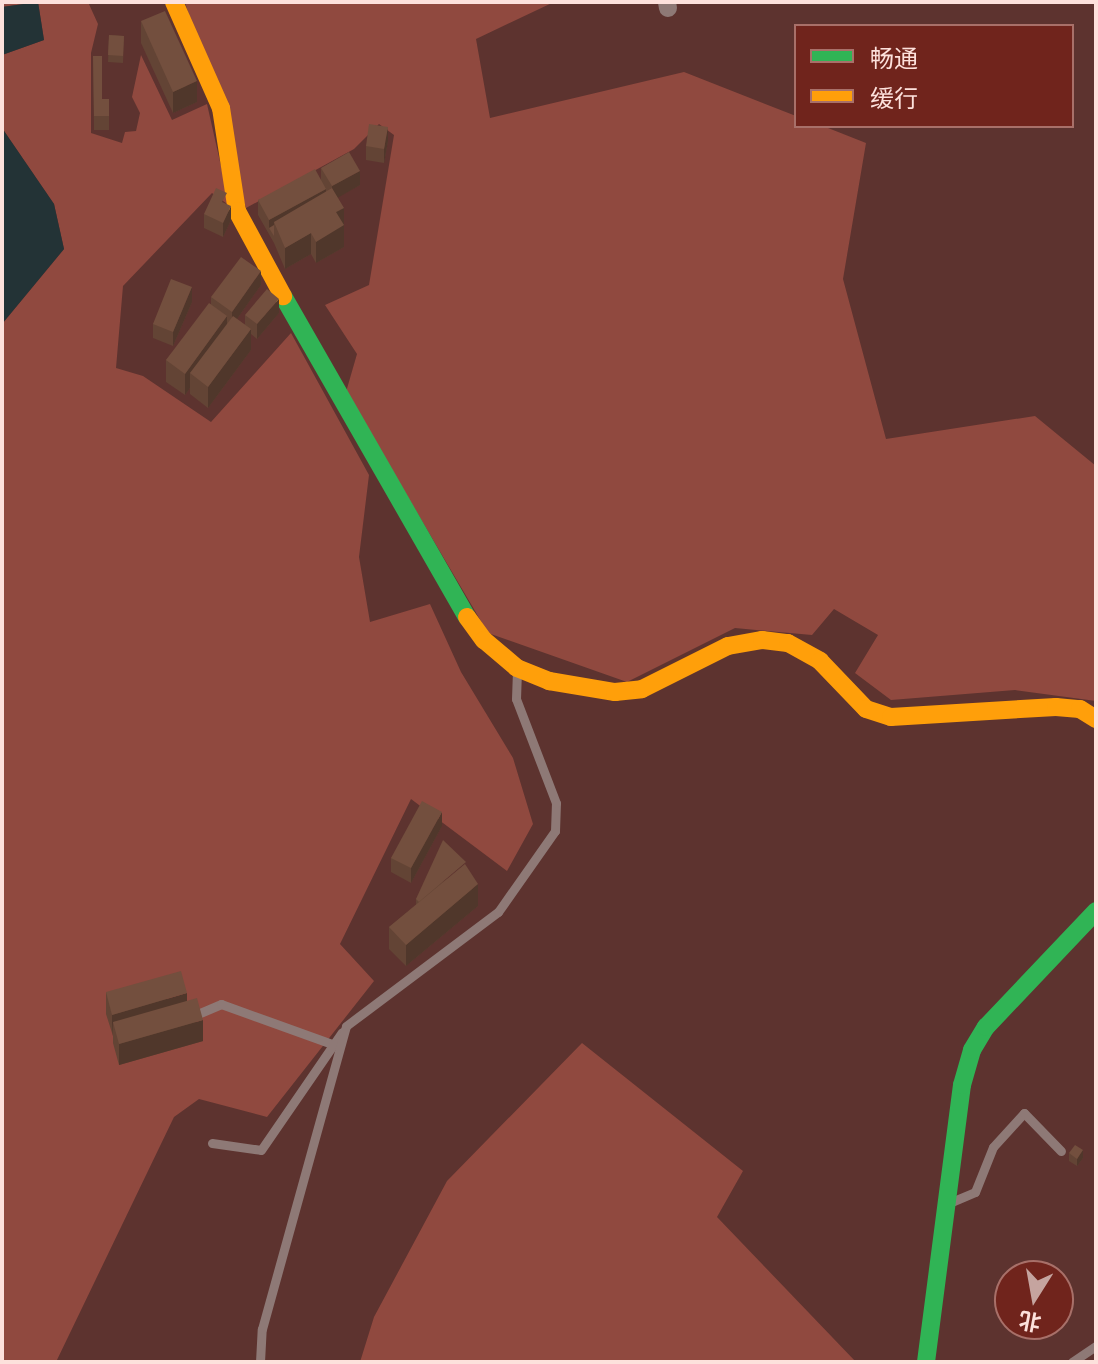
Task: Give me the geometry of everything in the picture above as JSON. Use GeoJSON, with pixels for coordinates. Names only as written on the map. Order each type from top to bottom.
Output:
{"type":"FeatureCollection","features":[{"type":"Feature","properties":{"kind":"street"},"geometry":{"type":"LineString","coordinates":[[174,2],[221,108],[237,211],[248,235],[458,604],[484,640],[517,668],[549,681],[615,692],[642,689],[728,646],[762,640],[788,643],[820,661],[866,709],[891,717],[1056,707],[1080,709],[1096,719]]}},
{"type":"Feature","properties":{"kind":"street"},"geometry":{"type":"LineString","coordinates":[[926,1362],[962,1085],[972,1050],[986,1027],[1096,911]]}},
{"type":"Feature","properties":{"kind":"lane"},"geometry":{"type":"LineString","coordinates":[[212,1143],[261,1150],[346,1026],[498,912],[545,851],[555,831],[556,803],[516,699],[517,668]]}},
{"type":"Feature","properties":{"kind":"lane"},"geometry":{"type":"LineString","coordinates":[[200,1013],[221,1004],[332,1044]]}},
{"type":"Feature","properties":{"kind":"lane"},"geometry":{"type":"LineString","coordinates":[[260,1362],[262,1329],[346,1026]]}},
{"type":"Feature","properties":{"kind":"lane"},"geometry":{"type":"LineString","coordinates":[[946,1204],[975,1192],[993,1147],[1024,1113],[1061,1151]]}},
{"type":"Feature","properties":{"kind":"lane"},"geometry":{"type":"LineString","coordinates":[[1072,1362],[1096,1346]]}},
{"type":"Feature","properties":{"kind":"shaded area"},"geometry":{"type":"Polygon","coordinates":[[[2,2],[38,2],[2,7],[2,2]]]}},
{"type":"Feature","properties":{"kind":"shaded area"},"geometry":{"type":"Polygon","coordinates":[[[38,2],[88,2],[98,24],[91,53],[91,133],[122,143],[125,132],[136,131],[140,113],[132,97],[141,55],[172,120],[207,104],[230,206],[212,193],[123,286],[116,368],[143,376],[211,422],[291,333],[369,475],[359,557],[370,622],[430,604],[461,672],[513,758],[533,824],[507,871],[411,799],[340,944],[374,981],[267,1117],[199,1099],[174,1117],[56,1362],[2,1362],[2,324],[64,249],[54,204],[2,128],[2,55],[44,40],[38,2]]]}},
{"type":"Feature","properties":{"kind":"shaded area"},"geometry":{"type":"Polygon","coordinates":[[[38,2],[44,40],[2,55],[2,7],[38,2]]]}},
{"type":"Feature","properties":{"kind":"shaded area"},"geometry":{"type":"Polygon","coordinates":[[[185,2],[554,2],[476,39],[490,118],[684,72],[794,115],[794,128],[828,128],[866,143],[843,279],[886,439],[1035,416],[1096,466],[1096,701],[1015,690],[891,700],[855,673],[878,635],[834,609],[812,635],[735,628],[627,682],[488,633],[346,392],[357,354],[325,305],[369,285],[394,135],[379,124],[354,149],[246,208],[185,2]]]}},
{"type":"Feature","properties":{"kind":"shaded area"},"geometry":{"type":"Polygon","coordinates":[[[2,128],[54,204],[64,249],[2,324],[2,128]]]}},
{"type":"Feature","properties":{"kind":"shaded area"},"geometry":{"type":"Polygon","coordinates":[[[582,1043],[743,1171],[717,1217],[856,1362],[360,1362],[374,1317],[447,1181],[582,1043]]]}},
{"type":"Feature","properties":{"kind":"building"},"geometry":{"type":"Polygon","coordinates":[[[165,11],[197,81],[173,92],[141,21],[165,11]]]}},
{"type":"Feature","properties":{"kind":"building"},"geometry":{"type":"Polygon","coordinates":[[[109,35],[124,36],[123,56],[108,55],[109,35]]]}},
{"type":"Feature","properties":{"kind":"building"},"geometry":{"type":"Polygon","coordinates":[[[93,56],[102,56],[102,99],[109,99],[109,116],[94,116],[93,56]]]}},
{"type":"Feature","properties":{"kind":"building"},"geometry":{"type":"Polygon","coordinates":[[[369,124],[388,127],[384,149],[366,146],[369,124]]]}},
{"type":"Feature","properties":{"kind":"building"},"geometry":{"type":"Polygon","coordinates":[[[349,152],[360,171],[332,186],[321,168],[349,152]]]}},
{"type":"Feature","properties":{"kind":"building"},"geometry":{"type":"Polygon","coordinates":[[[315,169],[326,189],[269,220],[258,200],[315,169]]]}},
{"type":"Feature","properties":{"kind":"building"},"geometry":{"type":"Polygon","coordinates":[[[216,188],[227,193],[222,202],[231,206],[223,223],[204,214],[216,188]]]}},
{"type":"Feature","properties":{"kind":"building"},"geometry":{"type":"Polygon","coordinates":[[[332,188],[344,208],[336,212],[344,225],[316,242],[311,233],[285,248],[274,222],[332,188]]]}},
{"type":"Feature","properties":{"kind":"building"},"geometry":{"type":"Polygon","coordinates":[[[241,257],[261,271],[232,312],[211,297],[241,257]]]}},
{"type":"Feature","properties":{"kind":"building"},"geometry":{"type":"Polygon","coordinates":[[[171,279],[192,287],[173,332],[153,324],[171,279]]]}},
{"type":"Feature","properties":{"kind":"building"},"geometry":{"type":"Polygon","coordinates":[[[267,289],[279,299],[257,324],[245,315],[267,289]]]}},
{"type":"Feature","properties":{"kind":"building"},"geometry":{"type":"Polygon","coordinates":[[[209,303],[227,316],[185,374],[166,360],[209,303]]]}},
{"type":"Feature","properties":{"kind":"building"},"geometry":{"type":"Polygon","coordinates":[[[233,316],[251,329],[208,387],[190,373],[233,316]]]}},
{"type":"Feature","properties":{"kind":"building"},"geometry":{"type":"Polygon","coordinates":[[[422,801],[442,812],[411,868],[391,858],[422,801]]]}},
{"type":"Feature","properties":{"kind":"building"},"geometry":{"type":"Polygon","coordinates":[[[443,840],[466,862],[419,902],[416,899],[443,840]]]}},
{"type":"Feature","properties":{"kind":"building"},"geometry":{"type":"Polygon","coordinates":[[[465,864],[478,884],[406,945],[389,927],[465,864]]]}},
{"type":"Feature","properties":{"kind":"building"},"geometry":{"type":"Polygon","coordinates":[[[181,971],[187,993],[112,1015],[106,992],[181,971]]]}},
{"type":"Feature","properties":{"kind":"building"},"geometry":{"type":"Polygon","coordinates":[[[197,998],[203,1020],[119,1044],[113,1022],[197,998]]]}},
{"type":"Feature","properties":{"kind":"building"},"geometry":{"type":"Polygon","coordinates":[[[1075,1145],[1083,1150],[1077,1159],[1069,1153],[1075,1145]]]}},
{"type":"Feature","properties":{"kind":"traffic: fast"},"geometry":{"type":"LineString","coordinates":[[283,296],[467,617]]}},
{"type":"Feature","properties":{"kind":"traffic: fast"},"geometry":{"type":"LineString","coordinates":[[926,1362],[962,1085],[972,1050],[986,1027],[1096,911]]}},
{"type":"Feature","properties":{"kind":"traffic: slow"},"geometry":{"type":"LineString","coordinates":[[174,2],[221,108],[237,211],[283,296]]}},
{"type":"Feature","properties":{"kind":"traffic: slow"},"geometry":{"type":"LineString","coordinates":[[467,617],[484,640],[517,668],[549,681],[615,692],[642,689],[728,646],[762,640],[788,643],[820,661],[866,709],[891,717],[1056,707],[1080,709],[1096,719]]}}]}
